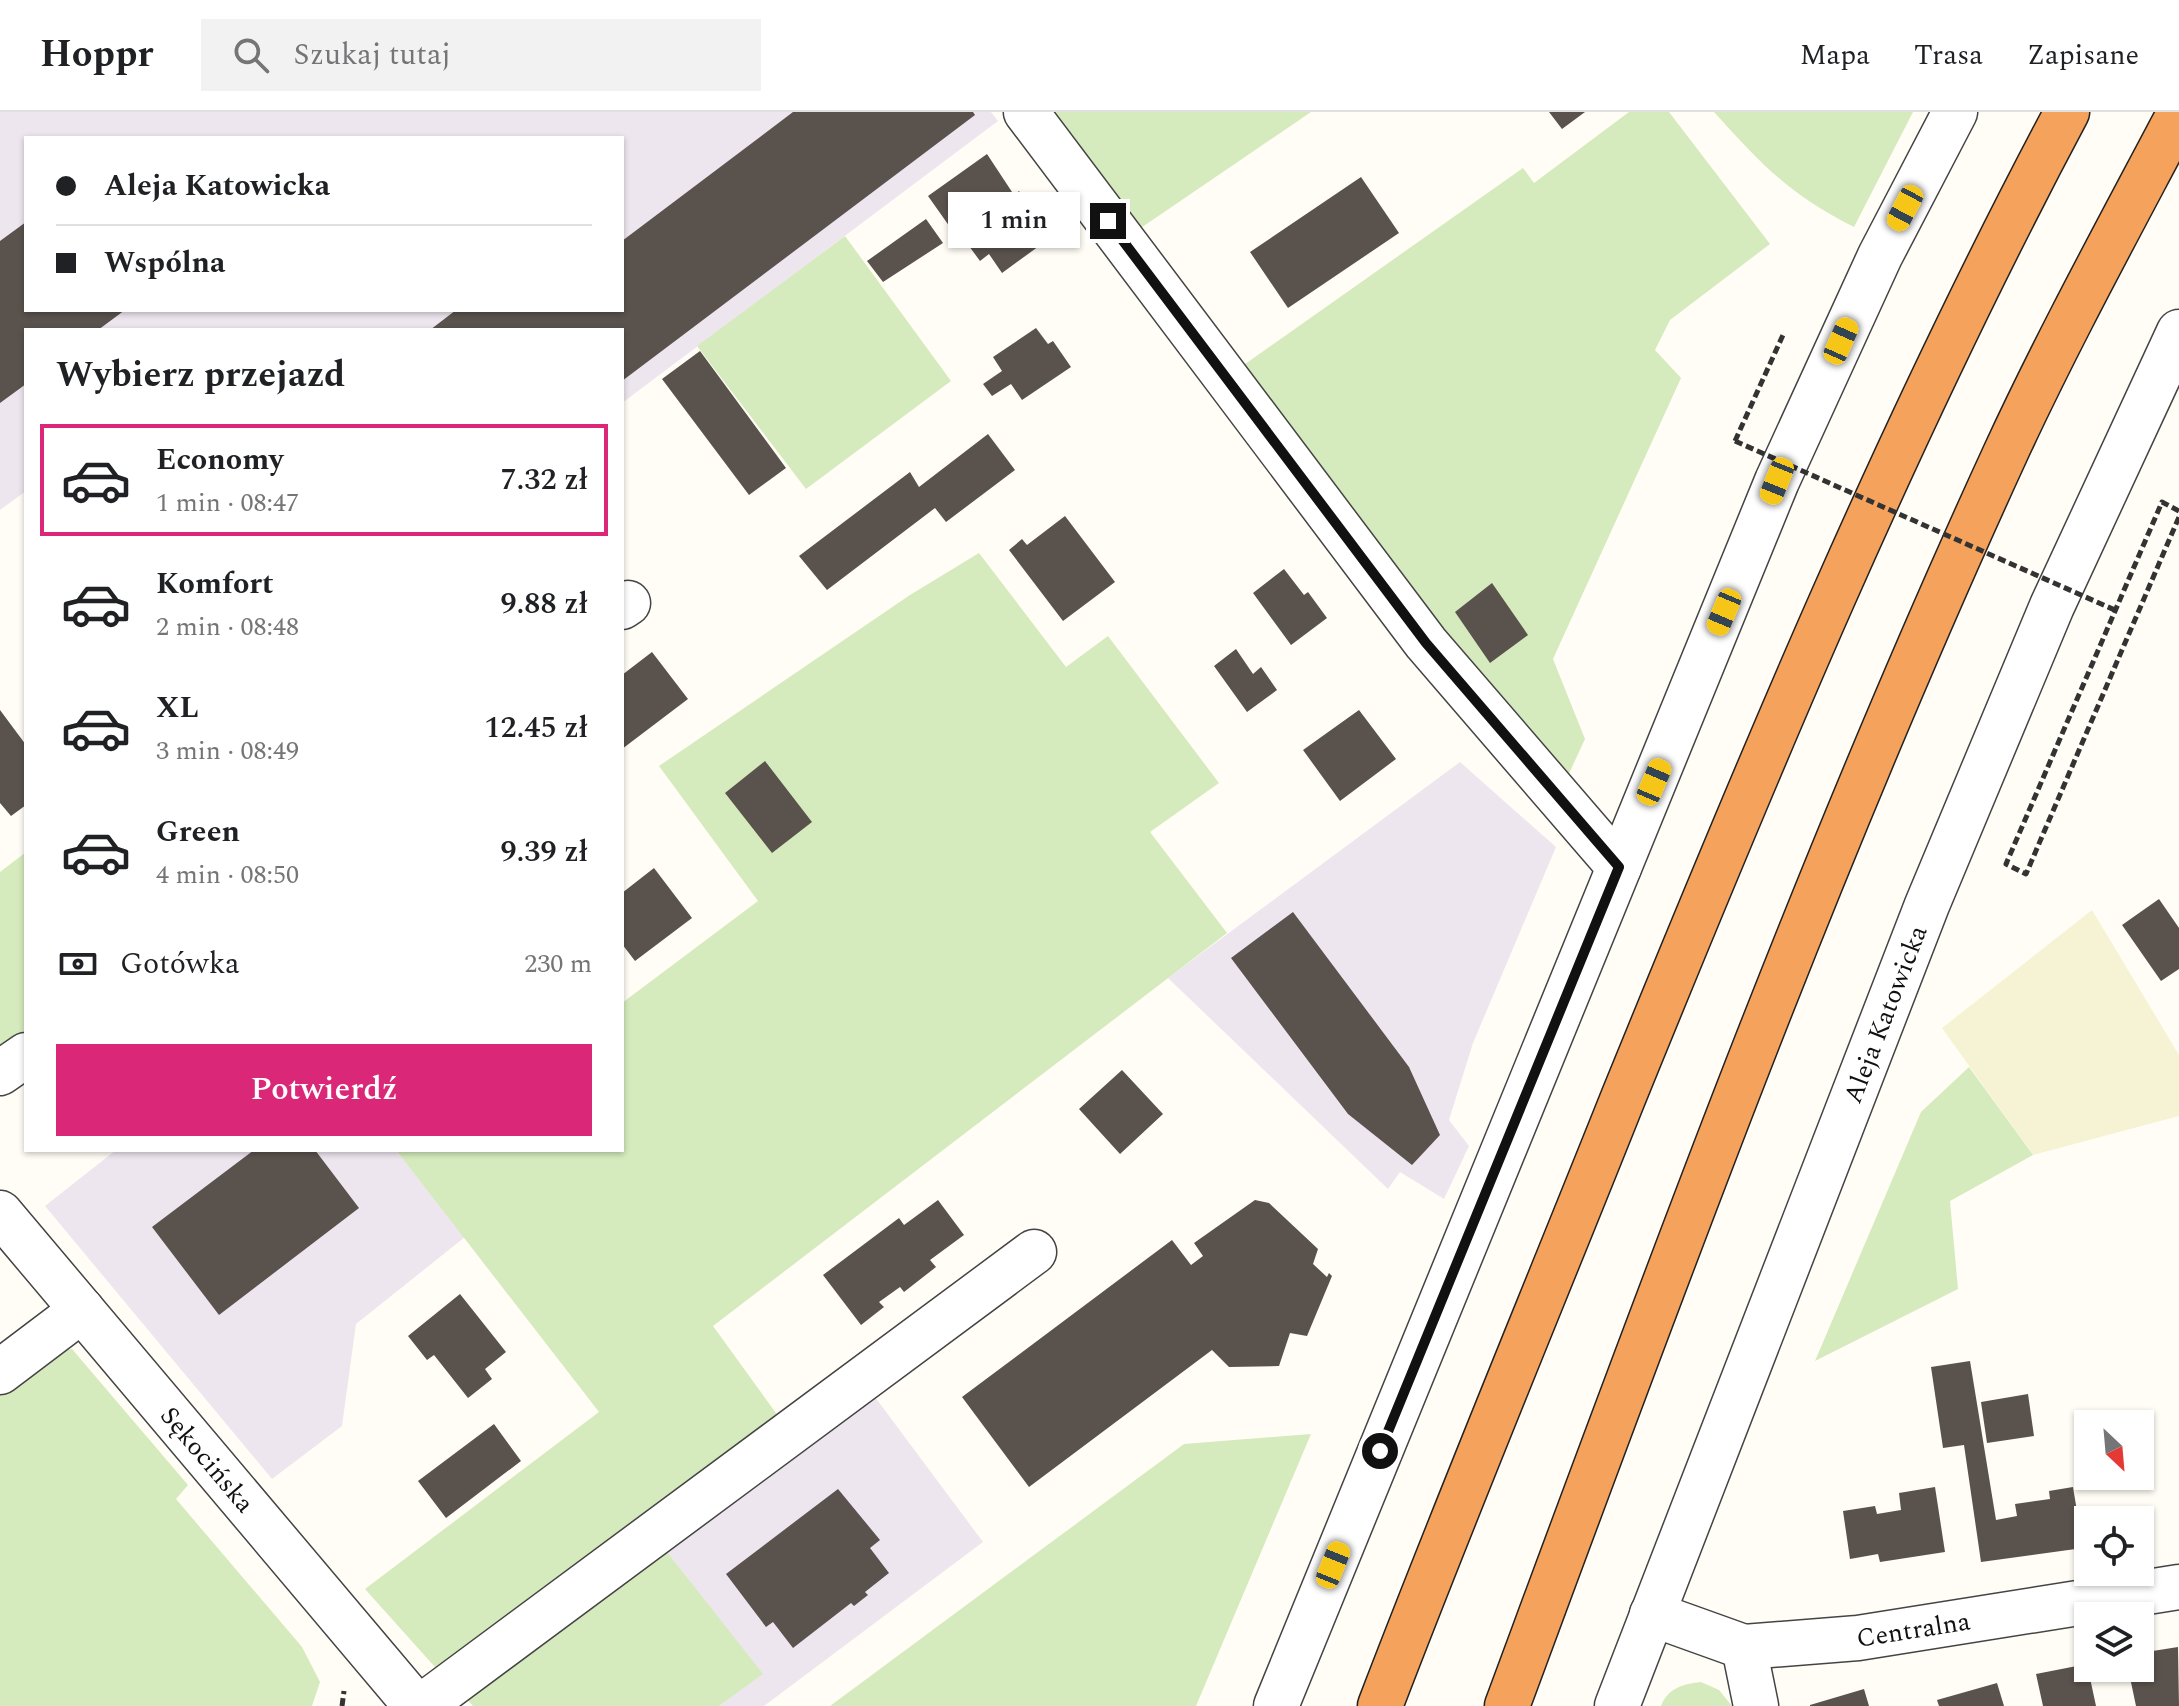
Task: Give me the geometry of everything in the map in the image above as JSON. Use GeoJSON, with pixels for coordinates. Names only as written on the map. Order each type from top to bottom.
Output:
{"type":"FeatureCollection","features":[{"type":"Feature","properties":{"kind":"highway"},"geometry":{"type":"LineString","coordinates":[[1380,1706],[1731,833],[1797,678],[1998,242],[2067,112]]}},
{"type":"Feature","properties":{"kind":"highway"},"geometry":{"type":"LineString","coordinates":[[1507,1706],[1718,1137],[1878,743],[2006,451],[2179,114]]}},
{"type":"Feature","properties":{"kind":"street"},"geometry":{"type":"LineString","coordinates":[[1026,112],[1426,643],[1619,867]]}},
{"type":"Feature","properties":{"kind":"street"},"geometry":{"type":"LineString","coordinates":[[1276,1706],[1777,481],[1880,256],[1955,112]]}},
{"type":"Feature","properties":{"kind":"street","name":"Aleja Katowicka"},"geometry":{"type":"LineString","coordinates":[[1617,1706],[1927,905],[2052,606],[2179,332]]}},
{"type":"Feature","properties":{"kind":"street"},"geometry":{"type":"LineString","coordinates":[[0,1073],[24,1056]]}},
{"type":"Feature","properties":{"kind":"street","name":"Sękocińska"},"geometry":{"type":"LineString","coordinates":[[0,1213],[419,1706]]}},
{"type":"Feature","properties":{"kind":"street"},"geometry":{"type":"LineString","coordinates":[[419,1706],[1034,1252]]}},
{"type":"Feature","properties":{"kind":"street"},"geometry":{"type":"LineString","coordinates":[[0,1372],[82,1310]]}},
{"type":"Feature","properties":{"kind":"street","name":"Centralna"},"geometry":{"type":"LineString","coordinates":[[1652,1614],[1744,1647],[1858,1638],[2179,1587]]}},
{"type":"Feature","properties":{"kind":"street"},"geometry":{"type":"LineString","coordinates":[[1744,1647],[1756,1706]]}},
{"type":"Feature","properties":{"kind":"path"},"geometry":{"type":"LineString","coordinates":[[1783,335],[1735,441],[2117,611]]}},
{"type":"Feature","properties":{"kind":"path"},"geometry":{"type":"LineString","coordinates":[[2179,511],[2162,502],[2006,864],[2026,874],[2179,517]]}},
{"type":"Feature","properties":{"kind":"shaded area"},"geometry":{"type":"Polygon","coordinates":[[[0,112],[991,112],[998,121],[624,402],[624,328],[24,328],[24,492],[0,510],[0,112]]]}},
{"type":"Feature","properties":{"kind":"shaded area"},"geometry":{"type":"Polygon","coordinates":[[[1460,762],[1556,847],[1473,1043],[1449,1120],[1469,1146],[1444,1199],[1400,1172],[1388,1189],[1168,978],[1460,762]]]}},
{"type":"Feature","properties":{"kind":"shaded area"},"geometry":{"type":"Polygon","coordinates":[[[2092,910],[2179,1055],[2179,1116],[2033,1155],[1942,1028],[2092,910]]]}},
{"type":"Feature","properties":{"kind":"shaded area"},"geometry":{"type":"Polygon","coordinates":[[[113,1152],[398,1152],[465,1237],[356,1324],[342,1426],[272,1479],[45,1206],[113,1152]]]}},
{"type":"Feature","properties":{"kind":"shaded area"},"geometry":{"type":"Polygon","coordinates":[[[872,1393],[983,1542],[764,1706],[719,1706],[762,1674],[664,1548],[872,1393]]]}},
{"type":"Feature","properties":{"kind":"green space"},"geometry":{"type":"Polygon","coordinates":[[[1039,112],[1311,112],[1132,234],[1039,112]]]}},
{"type":"Feature","properties":{"kind":"green space"},"geometry":{"type":"Polygon","coordinates":[[[1629,112],[1669,112],[1770,244],[1670,320],[1655,350],[1681,378],[1553,659],[1585,739],[1566,780],[1499,714],[1238,369],[1523,168],[1534,183],[1629,112]]]}},
{"type":"Feature","properties":{"kind":"green space"},"geometry":{"type":"Polygon","coordinates":[[[1714,112],[1913,112],[1854,227],[1812,203],[1778,177],[1714,112]]]}},
{"type":"Feature","properties":{"kind":"green space"},"geometry":{"type":"Polygon","coordinates":[[[845,236],[951,381],[806,489],[697,346],[845,236]]]}},
{"type":"Feature","properties":{"kind":"green space"},"geometry":{"type":"Polygon","coordinates":[[[979,553],[1066,667],[1108,636],[1219,783],[1150,832],[1227,933],[713,1326],[781,1420],[443,1676],[365,1589],[599,1412],[398,1152],[624,1152],[624,1002],[758,901],[659,766],[910,595],[979,553]]]}},
{"type":"Feature","properties":{"kind":"green space"},"geometry":{"type":"Polygon","coordinates":[[[24,854],[24,1036],[0,1051],[0,872],[24,854]]]}},
{"type":"Feature","properties":{"kind":"green space"},"geometry":{"type":"Polygon","coordinates":[[[1969,1067],[2033,1155],[1950,1201],[1958,1289],[1815,1361],[1921,1112],[1969,1067]]]}},
{"type":"Feature","properties":{"kind":"green space"},"geometry":{"type":"Polygon","coordinates":[[[72,1349],[188,1485],[176,1499],[302,1647],[320,1682],[312,1706],[0,1706],[0,1391],[59,1351],[72,1349]]]}},
{"type":"Feature","properties":{"kind":"green space"},"geometry":{"type":"Polygon","coordinates":[[[1311,1434],[1196,1706],[830,1706],[1184,1444],[1311,1434]]]}},
{"type":"Feature","properties":{"kind":"green space"},"geometry":{"type":"Polygon","coordinates":[[[664,1548],[763,1674],[719,1706],[473,1706],[464,1696],[664,1548]]]}},
{"type":"Feature","properties":{"kind":"green space"},"geometry":{"type":"Polygon","coordinates":[[[1701,1682],[1719,1690],[1732,1706],[1661,1706],[1677,1688],[1701,1682]]]}},
{"type":"Feature","properties":{"kind":"building"},"geometry":{"type":"Polygon","coordinates":[[[793,112],[973,112],[975,115],[624,379],[624,328],[433,328],[453,312],[624,312],[624,239],[793,112]]]}},
{"type":"Feature","properties":{"kind":"building"},"geometry":{"type":"Polygon","coordinates":[[[1549,112],[1585,112],[1562,129],[1549,112]]]}},
{"type":"Feature","properties":{"kind":"building"},"geometry":{"type":"Polygon","coordinates":[[[987,154],[1014,195],[1019,191],[1050,238],[1002,273],[989,254],[980,261],[969,246],[978,239],[970,228],[957,237],[928,196],[987,154]]]}},
{"type":"Feature","properties":{"kind":"building"},"geometry":{"type":"Polygon","coordinates":[[[1361,177],[1399,233],[1288,308],[1250,252],[1361,177]]]}},
{"type":"Feature","properties":{"kind":"building"},"geometry":{"type":"Polygon","coordinates":[[[926,219],[943,243],[883,282],[867,261],[926,219]]]}},
{"type":"Feature","properties":{"kind":"building"},"geometry":{"type":"Polygon","coordinates":[[[24,223],[24,312],[122,312],[101,328],[24,328],[24,385],[0,403],[0,241],[24,223]]]}},
{"type":"Feature","properties":{"kind":"building"},"geometry":{"type":"Polygon","coordinates":[[[1036,328],[1048,344],[1053,341],[1071,367],[1022,400],[1011,384],[992,396],[983,384],[1002,371],[993,357],[1036,328]]]}},
{"type":"Feature","properties":{"kind":"building"},"geometry":{"type":"Polygon","coordinates":[[[700,351],[786,468],[749,495],[662,379],[700,351]]]}},
{"type":"Feature","properties":{"kind":"building"},"geometry":{"type":"Polygon","coordinates":[[[988,434],[1015,470],[946,522],[935,508],[827,590],[799,556],[910,472],[919,487],[988,434]]]}},
{"type":"Feature","properties":{"kind":"building"},"geometry":{"type":"Polygon","coordinates":[[[1065,516],[1115,582],[1063,621],[1009,550],[1022,539],[1027,545],[1065,516]]]}},
{"type":"Feature","properties":{"kind":"building"},"geometry":{"type":"Polygon","coordinates":[[[1284,569],[1304,595],[1308,592],[1327,618],[1291,645],[1253,593],[1284,569]]]}},
{"type":"Feature","properties":{"kind":"building"},"geometry":{"type":"Polygon","coordinates":[[[1492,583],[1528,635],[1490,663],[1455,612],[1492,583]]]}},
{"type":"Feature","properties":{"kind":"building"},"geometry":{"type":"Polygon","coordinates":[[[1236,649],[1253,674],[1261,667],[1277,690],[1247,712],[1214,666],[1236,649]]]}},
{"type":"Feature","properties":{"kind":"building"},"geometry":{"type":"Polygon","coordinates":[[[652,652],[688,699],[624,747],[624,673],[652,652]]]}},
{"type":"Feature","properties":{"kind":"building"},"geometry":{"type":"Polygon","coordinates":[[[0,710],[24,742],[24,806],[11,816],[0,803],[0,710]]]}},
{"type":"Feature","properties":{"kind":"building"},"geometry":{"type":"Polygon","coordinates":[[[1359,710],[1396,759],[1340,801],[1303,750],[1359,710]]]}},
{"type":"Feature","properties":{"kind":"building"},"geometry":{"type":"Polygon","coordinates":[[[765,761],[812,822],[772,853],[725,793],[765,761]]]}},
{"type":"Feature","properties":{"kind":"building"},"geometry":{"type":"Polygon","coordinates":[[[654,868],[692,918],[635,961],[624,947],[624,891],[654,868]]]}},
{"type":"Feature","properties":{"kind":"building"},"geometry":{"type":"Polygon","coordinates":[[[2159,899],[2179,928],[2179,969],[2161,981],[2122,925],[2159,899]]]}},
{"type":"Feature","properties":{"kind":"building"},"geometry":{"type":"Polygon","coordinates":[[[1293,912],[1409,1067],[1440,1135],[1412,1165],[1348,1114],[1231,958],[1293,912]]]}},
{"type":"Feature","properties":{"kind":"building"},"geometry":{"type":"Polygon","coordinates":[[[1122,1070],[1163,1114],[1120,1154],[1079,1109],[1122,1070]]]}},
{"type":"Feature","properties":{"kind":"building"},"geometry":{"type":"Polygon","coordinates":[[[251,1152],[317,1152],[359,1208],[219,1315],[152,1227],[251,1152]]]}},
{"type":"Feature","properties":{"kind":"building"},"geometry":{"type":"Polygon","coordinates":[[[938,1200],[964,1235],[930,1260],[936,1267],[904,1292],[900,1287],[879,1302],[884,1307],[861,1325],[823,1275],[899,1218],[904,1225],[938,1200]]]}},
{"type":"Feature","properties":{"kind":"building"},"geometry":{"type":"Polygon","coordinates":[[[1255,1200],[1269,1203],[1318,1249],[1313,1264],[1327,1277],[1329,1273],[1332,1276],[1307,1336],[1290,1333],[1279,1366],[1229,1367],[1212,1350],[1029,1487],[962,1397],[1172,1240],[1191,1265],[1203,1256],[1194,1243],[1255,1200]]]}},
{"type":"Feature","properties":{"kind":"building"},"geometry":{"type":"Polygon","coordinates":[[[460,1294],[506,1352],[485,1369],[492,1379],[468,1398],[434,1355],[427,1360],[408,1336],[460,1294]]]}},
{"type":"Feature","properties":{"kind":"building"},"geometry":{"type":"Polygon","coordinates":[[[1970,1361],[1996,1520],[2017,1516],[2015,1504],[2050,1499],[2049,1491],[2073,1487],[2076,1506],[2074,1549],[1981,1562],[1964,1445],[1943,1448],[1931,1367],[1970,1361]]]}},
{"type":"Feature","properties":{"kind":"building"},"geometry":{"type":"Polygon","coordinates":[[[2028,1394],[2034,1436],[1987,1443],[1981,1402],[2028,1394]]]}},
{"type":"Feature","properties":{"kind":"building"},"geometry":{"type":"Polygon","coordinates":[[[494,1424],[521,1461],[446,1518],[418,1481],[494,1424]]]}},
{"type":"Feature","properties":{"kind":"building"},"geometry":{"type":"Polygon","coordinates":[[[1935,1487],[1945,1552],[1880,1562],[1878,1554],[1850,1559],[1843,1511],[1875,1506],[1877,1514],[1901,1510],[1899,1493],[1935,1487]]]}},
{"type":"Feature","properties":{"kind":"building"},"geometry":{"type":"Polygon","coordinates":[[[838,1489],[880,1540],[870,1548],[889,1573],[865,1592],[868,1595],[854,1606],[851,1603],[793,1648],[773,1622],[766,1627],[726,1574],[838,1489]]]}},
{"type":"Feature","properties":{"kind":"building"},"geometry":{"type":"Polygon","coordinates":[[[2178,1647],[2179,1706],[2136,1706],[2131,1682],[2154,1682],[2154,1651],[2178,1647]]]}},
{"type":"Feature","properties":{"kind":"building"},"geometry":{"type":"Polygon","coordinates":[[[2074,1667],[2074,1682],[2091,1682],[2096,1706],[2043,1706],[2036,1674],[2074,1667]]]}},
{"type":"Feature","properties":{"kind":"building"},"geometry":{"type":"Polygon","coordinates":[[[1997,1683],[2004,1706],[1939,1706],[1937,1700],[1997,1683]]]}},
{"type":"Feature","properties":{"kind":"building"},"geometry":{"type":"Polygon","coordinates":[[[1864,1689],[1869,1706],[1810,1706],[1810,1705],[1864,1689]]]}},
{"type":"Feature","properties":{"kind":"route"},"geometry":{"type":"LineString","coordinates":[[1108,221],[1426,643],[1619,867],[1380,1451]]}}]}
